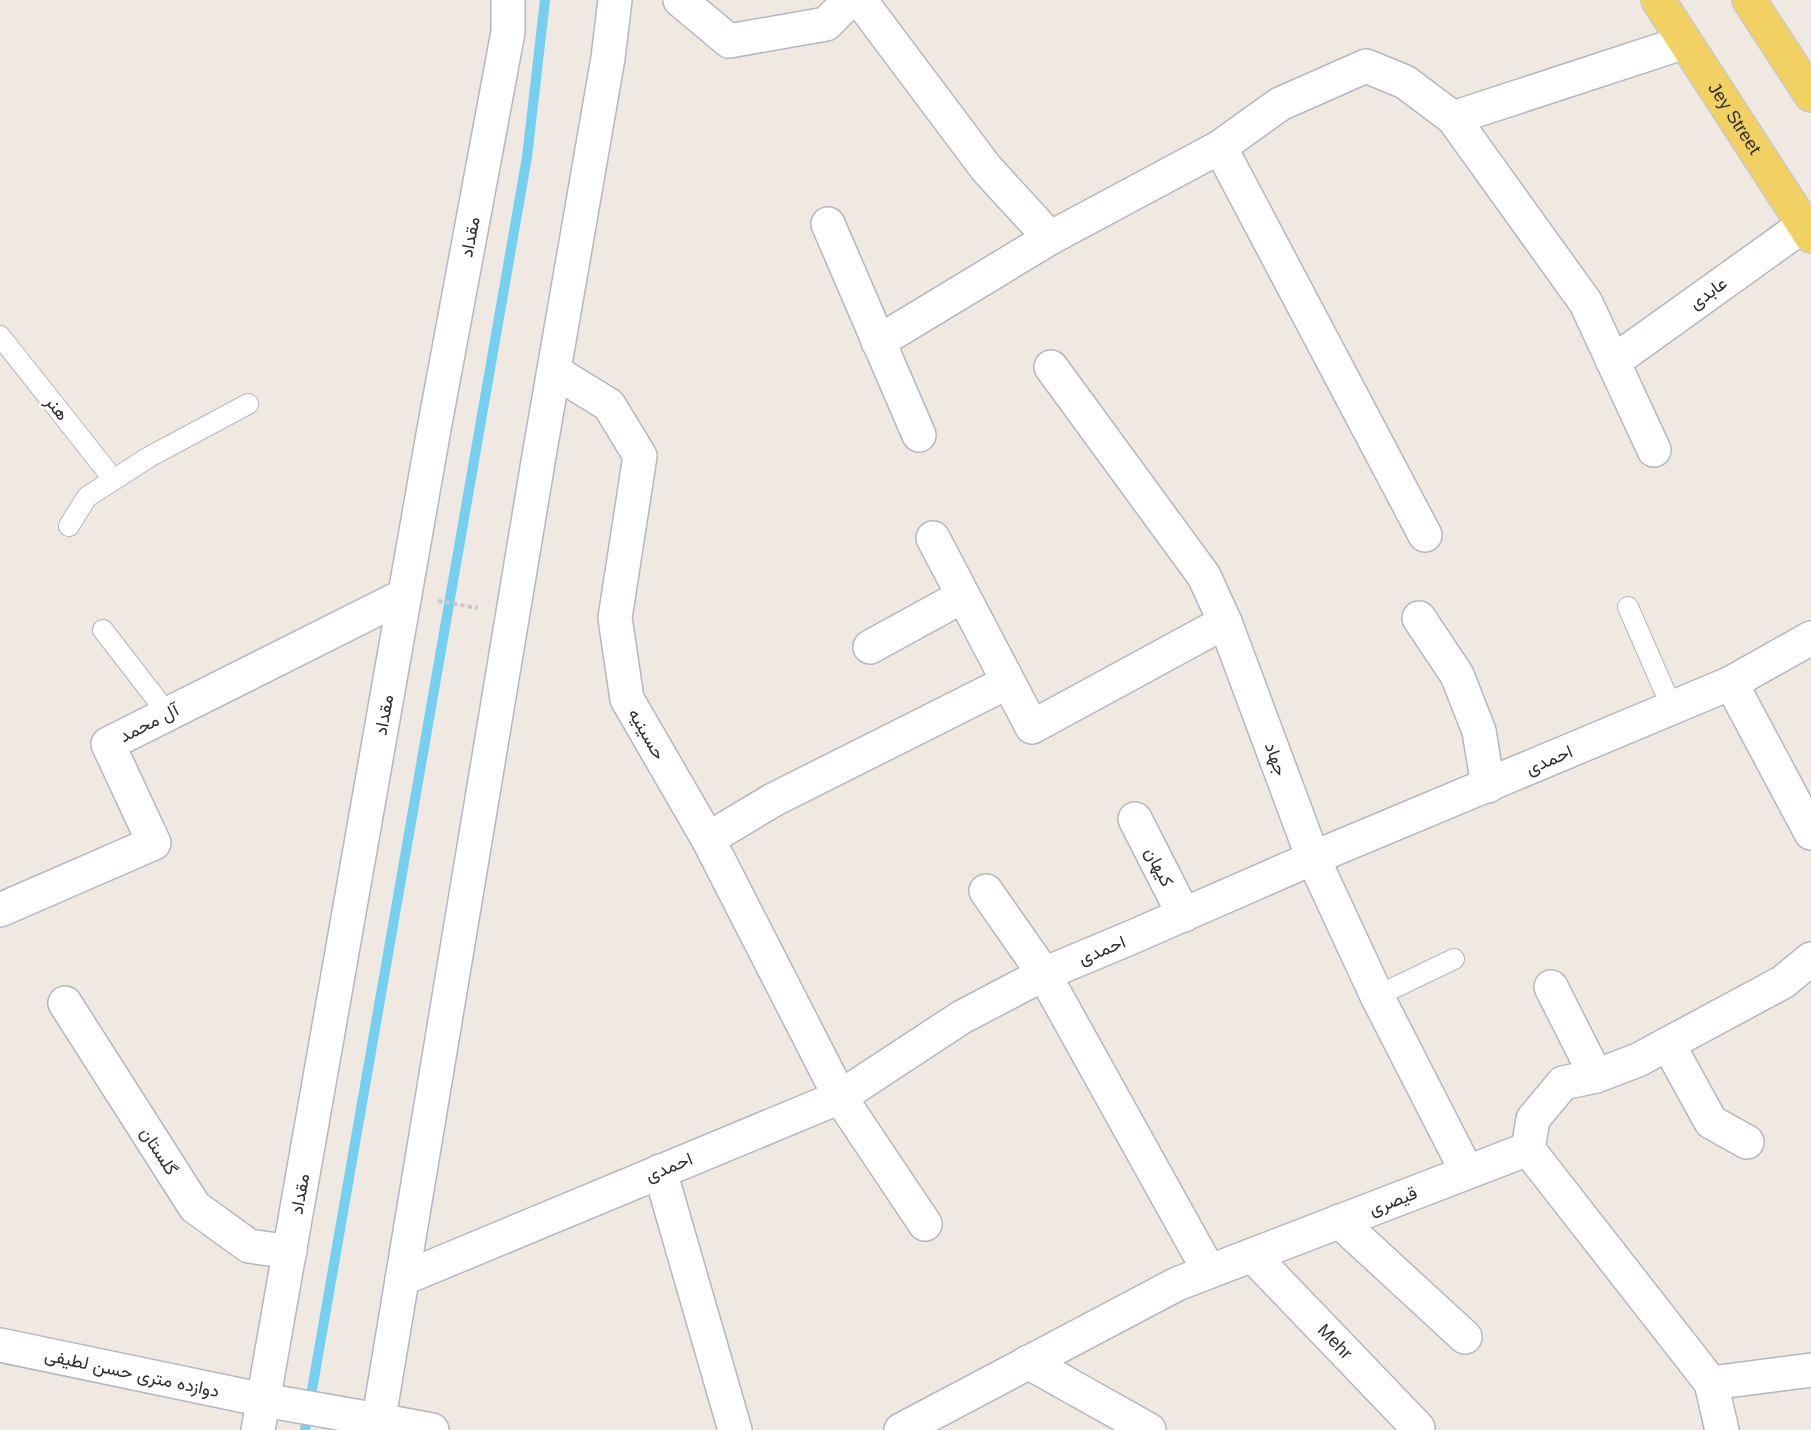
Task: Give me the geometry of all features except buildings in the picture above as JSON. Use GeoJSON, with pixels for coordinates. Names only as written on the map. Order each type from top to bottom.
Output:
{"type":"FeatureCollection","features":[{"type":"Feature","properties":{"kind":"main road","name":"Jey Street"},"geometry":{"type":"LineString","coordinates":[[1658,0],[1807,230]]}},
{"type":"Feature","properties":{"kind":"main road"},"geometry":{"type":"LineString","coordinates":[[1751,1],[1811,95]]}},
{"type":"Feature","properties":{"kind":"street","name":"مقداد"},"geometry":{"type":"LineString","coordinates":[[261,1415],[405,594],[508,32],[508,0]]}},
{"type":"Feature","properties":{"kind":"street"},"geometry":{"type":"LineString","coordinates":[[432,1430],[377,1425],[608,58],[615,0]]}},
{"type":"Feature","properties":{"kind":"street"},"geometry":{"type":"LineString","coordinates":[[680,0],[729,41],[826,24],[850,0]]}},
{"type":"Feature","properties":{"kind":"street"},"geometry":{"type":"LineString","coordinates":[[860,0],[986,168],[1050,238]]}},
{"type":"Feature","properties":{"kind":"street"},"geometry":{"type":"LineString","coordinates":[[1453,118],[1685,42]]}},
{"type":"Feature","properties":{"kind":"street"},"geometry":{"type":"LineString","coordinates":[[878,342],[1050,238],[1220,147],[1280,104],[1366,66],[1405,82],[1453,118],[1586,303],[1653,450]]}},
{"type":"Feature","properties":{"kind":"street"},"geometry":{"type":"LineString","coordinates":[[1220,147],[1425,535]]}},
{"type":"Feature","properties":{"kind":"street"},"geometry":{"type":"LineString","coordinates":[[828,224],[919,435]]}},
{"type":"Feature","properties":{"kind":"street","name":"عابدی"},"geometry":{"type":"LineString","coordinates":[[1613,362],[1807,230]]}},
{"type":"Feature","properties":{"kind":"street","name":"جهاد"},"geometry":{"type":"LineString","coordinates":[[1051,368],[1204,576],[1225,622],[1313,858],[1377,996],[1467,1172]]}},
{"type":"Feature","properties":{"kind":"street","name":"حسینیه"},"geometry":{"type":"LineString","coordinates":[[554,371],[609,405],[640,456],[615,618],[627,699],[708,839],[840,1097],[925,1224]]}},
{"type":"Feature","properties":{"kind":"street"},"geometry":{"type":"LineString","coordinates":[[933,538],[1032,727],[1225,622]]}},
{"type":"Feature","properties":{"kind":"street","name":"آل محمد"},"geometry":{"type":"LineString","coordinates":[[0,910],[154,843],[108,744],[405,594]]}},
{"type":"Feature","properties":{"kind":"street"},"geometry":{"type":"LineString","coordinates":[[870,647],[963,596]]}},
{"type":"Feature","properties":{"kind":"street"},"geometry":{"type":"LineString","coordinates":[[1419,618],[1457,675],[1479,731],[1488,786]]}},
{"type":"Feature","properties":{"kind":"street","name":"احمدی"},"geometry":{"type":"LineString","coordinates":[[402,1279],[840,1097],[962,1017],[1044,974],[1313,858],[1731,683],[1811,638]]}},
{"type":"Feature","properties":{"kind":"street"},"geometry":{"type":"LineString","coordinates":[[708,839],[773,800],[1008,682]]}},
{"type":"Feature","properties":{"kind":"street"},"geometry":{"type":"LineString","coordinates":[[1731,683],[1811,833]]}},
{"type":"Feature","properties":{"kind":"street","name":"کیهان"},"geometry":{"type":"LineString","coordinates":[[1135,819],[1184,915]]}},
{"type":"Feature","properties":{"kind":"street"},"geometry":{"type":"LineString","coordinates":[[986,891],[1044,974],[1209,1271]]}},
{"type":"Feature","properties":{"kind":"street"},"geometry":{"type":"LineString","coordinates":[[1722,1430],[1711,1383],[1528,1149],[1533,1119],[1563,1083],[1596,1076],[1638,1060],[1783,982],[1811,959]]}},
{"type":"Feature","properties":{"kind":"street"},"geometry":{"type":"LineString","coordinates":[[1551,987],[1596,1076]]}},
{"type":"Feature","properties":{"kind":"street","name":"گلستان"},"geometry":{"type":"LineString","coordinates":[[65,1004],[195,1207],[249,1246],[290,1252]]}},
{"type":"Feature","properties":{"kind":"street"},"geometry":{"type":"LineString","coordinates":[[1668,1044],[1711,1122],[1747,1142]]}},
{"type":"Feature","properties":{"kind":"street","name":"قیصری"},"geometry":{"type":"LineString","coordinates":[[901,1430],[1177,1284],[1528,1149]]}},
{"type":"Feature","properties":{"kind":"street"},"geometry":{"type":"LineString","coordinates":[[660,1171],[735,1430]]}},
{"type":"Feature","properties":{"kind":"street"},"geometry":{"type":"LineString","coordinates":[[1340,1221],[1465,1337]]}},
{"type":"Feature","properties":{"kind":"street","name":"Mehr"},"geometry":{"type":"LineString","coordinates":[[1252,1255],[1418,1428]]}},
{"type":"Feature","properties":{"kind":"street","name":"دوازده متری حسن لطیفی"},"geometry":{"type":"LineString","coordinates":[[0,1345],[261,1415],[377,1425]]}},
{"type":"Feature","properties":{"kind":"street"},"geometry":{"type":"LineString","coordinates":[[1028,1362],[1149,1430]]}},
{"type":"Feature","properties":{"kind":"street"},"geometry":{"type":"LineString","coordinates":[[1711,1383],[1811,1370]]}},
{"type":"Feature","properties":{"kind":"lane","name":"هنر"},"geometry":{"type":"LineString","coordinates":[[0,336],[114,480]]}},
{"type":"Feature","properties":{"kind":"lane"},"geometry":{"type":"LineString","coordinates":[[69,526],[87,498],[149,457],[248,404]]}},
{"type":"Feature","properties":{"kind":"lane"},"geometry":{"type":"LineString","coordinates":[[1628,607],[1672,708]]}},
{"type":"Feature","properties":{"kind":"lane"},"geometry":{"type":"LineString","coordinates":[[103,630],[168,714]]}},
{"type":"Feature","properties":{"kind":"lane"},"geometry":{"type":"LineString","coordinates":[[1377,996],[1454,959]]}},
{"type":"Feature","properties":{"kind":"path"},"geometry":{"type":"LineString","coordinates":[[405,594],[513,615]]}},
{"type":"Feature","properties":{"kind":"waterway"},"geometry":{"type":"LineString","coordinates":[[305,1430],[527,157],[545,0]]}}]}
